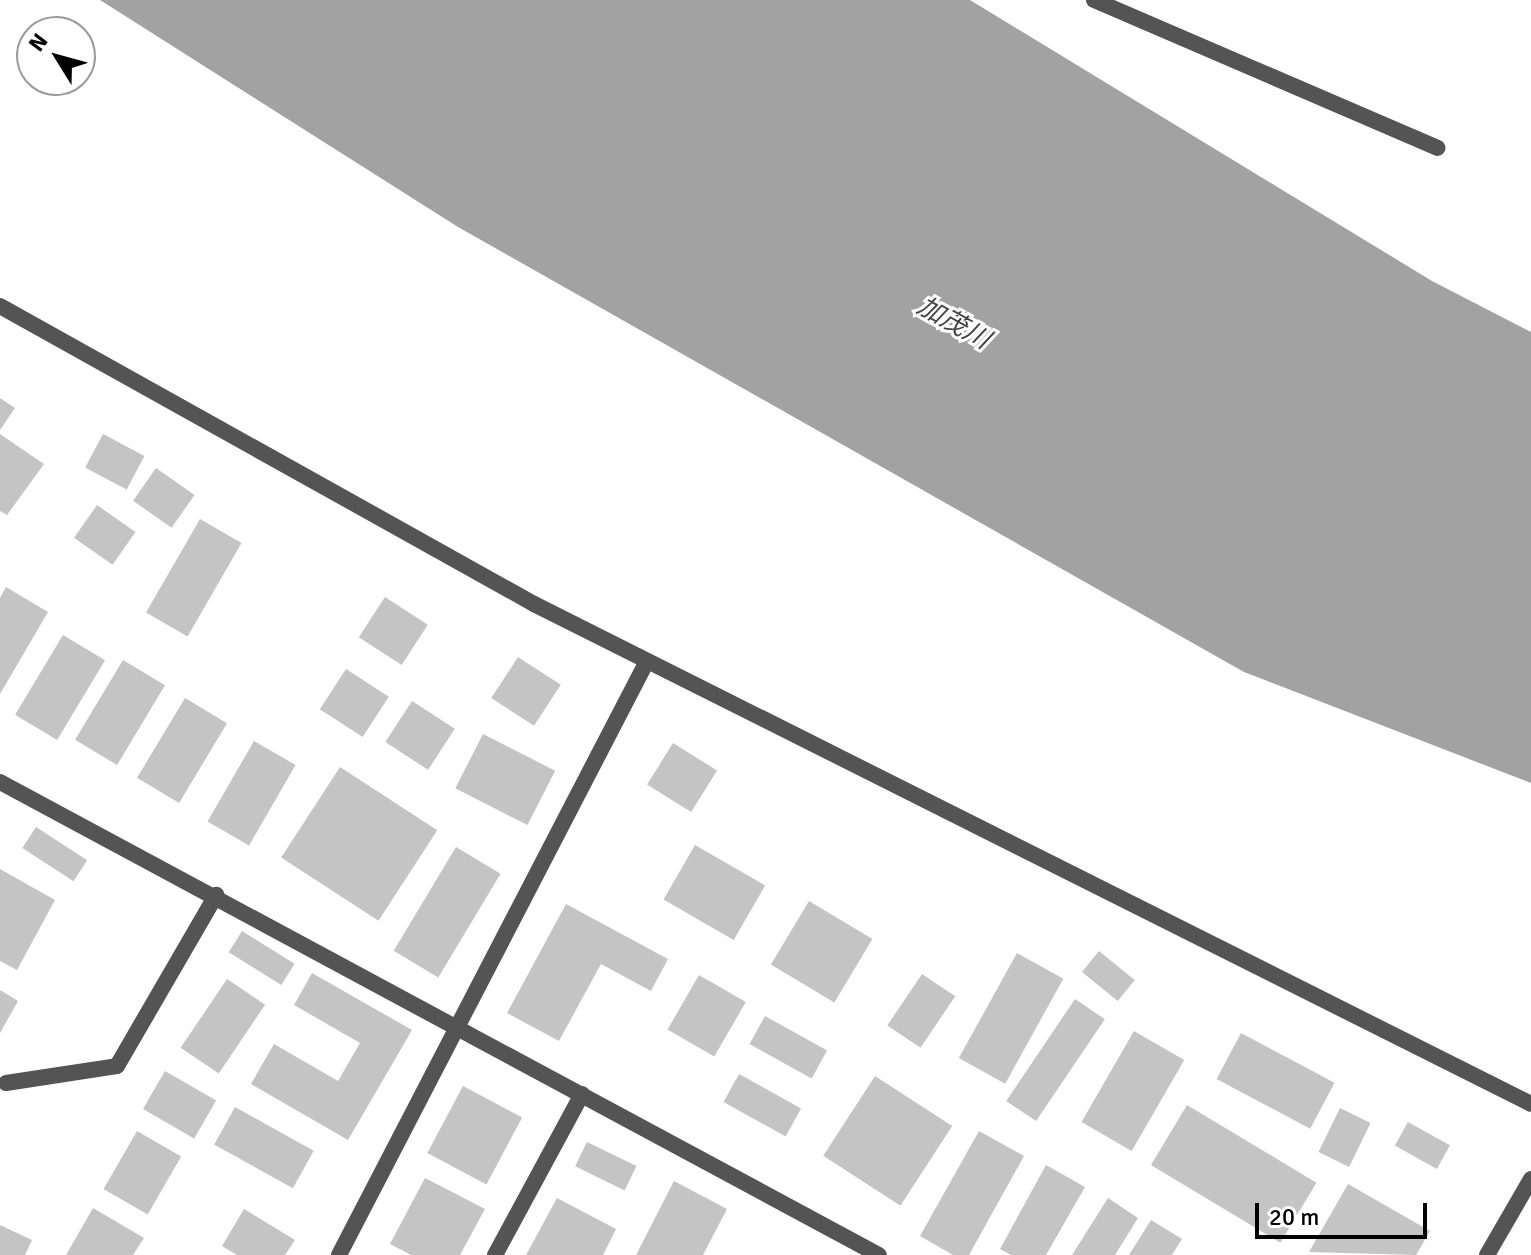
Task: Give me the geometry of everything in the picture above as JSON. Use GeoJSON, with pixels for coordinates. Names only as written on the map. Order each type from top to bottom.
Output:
{"type":"FeatureCollection","features":[{"type":"Feature","properties":{"kind":"street"},"geometry":{"type":"LineString","coordinates":[[1094,0],[1437,148]]}},
{"type":"Feature","properties":{"kind":"street"},"geometry":{"type":"LineString","coordinates":[[0,306],[647,661],[1531,1104]]}},
{"type":"Feature","properties":{"kind":"street"},"geometry":{"type":"LineString","coordinates":[[339,1255],[462,1028],[647,661]]}},
{"type":"Feature","properties":{"kind":"street"},"geometry":{"type":"LineString","coordinates":[[0,782],[216,895],[879,1255]]}},
{"type":"Feature","properties":{"kind":"street"},"geometry":{"type":"LineString","coordinates":[[6,1083],[117,1066],[216,895]]}},
{"type":"Feature","properties":{"kind":"street"},"geometry":{"type":"LineString","coordinates":[[495,1255],[582,1094]]}},
{"type":"Feature","properties":{"kind":"street"},"geometry":{"type":"LineString","coordinates":[[1487,1255],[1531,1179]]}},
{"type":"Feature","properties":{"kind":"water","name":"加茂川"},"geometry":{"type":"Polygon","coordinates":[[[100,0],[970,0],[1432,281],[1531,332],[1531,783],[1244,672],[458,227],[100,0]]]}},
{"type":"Feature","properties":{"kind":"building"},"geometry":{"type":"Polygon","coordinates":[[[0,398],[15,408],[0,430],[0,398]]]}},
{"type":"Feature","properties":{"kind":"building"},"geometry":{"type":"Polygon","coordinates":[[[0,434],[44,464],[7,515],[0,511],[0,434]]]}},
{"type":"Feature","properties":{"kind":"building"},"geometry":{"type":"Polygon","coordinates":[[[103,434],[144,456],[127,490],[85,468],[103,434]]]}},
{"type":"Feature","properties":{"kind":"building"},"geometry":{"type":"Polygon","coordinates":[[[156,468],[195,495],[172,528],[133,501],[156,468]]]}},
{"type":"Feature","properties":{"kind":"building"},"geometry":{"type":"Polygon","coordinates":[[[97,505],[136,532],[113,565],[74,538],[97,505]]]}},
{"type":"Feature","properties":{"kind":"building"},"geometry":{"type":"Polygon","coordinates":[[[200,519],[242,543],[188,637],[146,613],[200,519]]]}},
{"type":"Feature","properties":{"kind":"building"},"geometry":{"type":"Polygon","coordinates":[[[6,587],[48,612],[0,694],[0,598],[6,587]]]}},
{"type":"Feature","properties":{"kind":"building"},"geometry":{"type":"Polygon","coordinates":[[[385,597],[428,625],[402,665],[359,637],[385,597]]]}},
{"type":"Feature","properties":{"kind":"building"},"geometry":{"type":"Polygon","coordinates":[[[63,635],[105,660],[57,740],[15,715],[63,635]]]}},
{"type":"Feature","properties":{"kind":"building"},"geometry":{"type":"Polygon","coordinates":[[[518,657],[561,685],[534,726],[491,698],[518,657]]]}},
{"type":"Feature","properties":{"kind":"building"},"geometry":{"type":"Polygon","coordinates":[[[123,660],[165,685],[117,765],[75,740],[123,660]]]}},
{"type":"Feature","properties":{"kind":"building"},"geometry":{"type":"Polygon","coordinates":[[[346,669],[389,697],[363,737],[320,709],[346,669]]]}},
{"type":"Feature","properties":{"kind":"building"},"geometry":{"type":"Polygon","coordinates":[[[185,698],[227,723],[179,803],[137,778],[185,698]]]}},
{"type":"Feature","properties":{"kind":"building"},"geometry":{"type":"Polygon","coordinates":[[[412,701],[455,729],[428,770],[385,742],[412,701]]]}},
{"type":"Feature","properties":{"kind":"building"},"geometry":{"type":"Polygon","coordinates":[[[483,734],[555,771],[527,825],[455,788],[483,734]]]}},
{"type":"Feature","properties":{"kind":"building"},"geometry":{"type":"Polygon","coordinates":[[[254,741],[296,765],[249,846],[208,822],[254,741]]]}},
{"type":"Feature","properties":{"kind":"building"},"geometry":{"type":"Polygon","coordinates":[[[673,743],[717,771],[691,812],[647,785],[673,743]]]}},
{"type":"Feature","properties":{"kind":"building"},"geometry":{"type":"Polygon","coordinates":[[[340,767],[437,830],[378,921],[281,858],[340,767]]]}},
{"type":"Feature","properties":{"kind":"building"},"geometry":{"type":"Polygon","coordinates":[[[36,827],[87,860],[74,881],[22,848],[36,827]]]}},
{"type":"Feature","properties":{"kind":"building"},"geometry":{"type":"Polygon","coordinates":[[[695,845],[765,886],[734,940],[664,900],[695,845]]]}},
{"type":"Feature","properties":{"kind":"building"},"geometry":{"type":"Polygon","coordinates":[[[456,847],[501,874],[438,977],[394,951],[456,847]]]}},
{"type":"Feature","properties":{"kind":"building"},"geometry":{"type":"Polygon","coordinates":[[[0,869],[55,900],[17,970],[0,961],[0,869]]]}},
{"type":"Feature","properties":{"kind":"building"},"geometry":{"type":"Polygon","coordinates":[[[809,901],[872,939],[834,1003],[771,964],[809,901]]]}},
{"type":"Feature","properties":{"kind":"building"},"geometry":{"type":"Polygon","coordinates":[[[566,904],[668,959],[651,991],[601,964],[559,1041],[507,1013],[566,904]]]}},
{"type":"Feature","properties":{"kind":"building"},"geometry":{"type":"Polygon","coordinates":[[[242,931],[295,964],[281,985],[229,952],[242,931]]]}},
{"type":"Feature","properties":{"kind":"building"},"geometry":{"type":"Polygon","coordinates":[[[1099,951],[1135,980],[1118,1001],[1082,972],[1099,951]]]}},
{"type":"Feature","properties":{"kind":"building"},"geometry":{"type":"Polygon","coordinates":[[[1017,953],[1063,979],[1005,1084],[959,1058],[1017,953]]]}},
{"type":"Feature","properties":{"kind":"building"},"geometry":{"type":"Polygon","coordinates":[[[312,973],[412,1030],[348,1140],[251,1084],[274,1044],[338,1081],[360,1043],[294,1005],[312,973]]]}},
{"type":"Feature","properties":{"kind":"building"},"geometry":{"type":"Polygon","coordinates":[[[922,974],[955,996],[920,1048],[887,1025],[922,974]]]}},
{"type":"Feature","properties":{"kind":"building"},"geometry":{"type":"Polygon","coordinates":[[[699,975],[746,1002],[714,1057],[668,1030],[699,975]]]}},
{"type":"Feature","properties":{"kind":"building"},"geometry":{"type":"Polygon","coordinates":[[[227,979],[265,1005],[219,1074],[181,1048],[227,979]]]}},
{"type":"Feature","properties":{"kind":"building"},"geometry":{"type":"Polygon","coordinates":[[[0,990],[18,1001],[0,1033],[0,990]]]}},
{"type":"Feature","properties":{"kind":"building"},"geometry":{"type":"Polygon","coordinates":[[[1075,999],[1105,1019],[1036,1121],[1006,1101],[1075,999]]]}},
{"type":"Feature","properties":{"kind":"building"},"geometry":{"type":"Polygon","coordinates":[[[765,1016],[827,1050],[812,1078],[749,1044],[765,1016]]]}},
{"type":"Feature","properties":{"kind":"building"},"geometry":{"type":"Polygon","coordinates":[[[1134,1031],[1184,1060],[1132,1151],[1082,1122],[1134,1031]]]}},
{"type":"Feature","properties":{"kind":"building"},"geometry":{"type":"Polygon","coordinates":[[[1241,1033],[1335,1083],[1310,1129],[1217,1079],[1241,1033]]]}},
{"type":"Feature","properties":{"kind":"building"},"geometry":{"type":"Polygon","coordinates":[[[165,1071],[216,1100],[194,1139],[143,1109],[165,1071]]]}},
{"type":"Feature","properties":{"kind":"building"},"geometry":{"type":"Polygon","coordinates":[[[739,1074],[801,1108],[786,1136],[723,1102],[739,1074]]]}},
{"type":"Feature","properties":{"kind":"building"},"geometry":{"type":"Polygon","coordinates":[[[875,1076],[952,1126],[900,1206],[823,1156],[875,1076]]]}},
{"type":"Feature","properties":{"kind":"building"},"geometry":{"type":"Polygon","coordinates":[[[463,1086],[522,1117],[486,1185],[427,1153],[463,1086]]]}},
{"type":"Feature","properties":{"kind":"building"},"geometry":{"type":"Polygon","coordinates":[[[1187,1105],[1316,1183],[1280,1243],[1151,1165],[1187,1105]]]}},
{"type":"Feature","properties":{"kind":"building"},"geometry":{"type":"Polygon","coordinates":[[[235,1107],[314,1151],[293,1188],[214,1145],[235,1107]]]}},
{"type":"Feature","properties":{"kind":"building"},"geometry":{"type":"Polygon","coordinates":[[[1340,1108],[1371,1123],[1349,1167],[1319,1152],[1340,1108]]]}},
{"type":"Feature","properties":{"kind":"building"},"geometry":{"type":"Polygon","coordinates":[[[1408,1122],[1450,1145],[1437,1169],[1395,1146],[1408,1122]]]}},
{"type":"Feature","properties":{"kind":"building"},"geometry":{"type":"Polygon","coordinates":[[[137,1131],[181,1156],[148,1215],[104,1189],[137,1131]]]}},
{"type":"Feature","properties":{"kind":"building"},"geometry":{"type":"Polygon","coordinates":[[[979,1131],[1024,1156],[969,1255],[953,1255],[920,1236],[979,1131]]]}},
{"type":"Feature","properties":{"kind":"building"},"geometry":{"type":"Polygon","coordinates":[[[587,1142],[636,1166],[625,1190],[575,1166],[587,1142]]]}},
{"type":"Feature","properties":{"kind":"building"},"geometry":{"type":"Polygon","coordinates":[[[1046,1165],[1085,1187],[1046,1255],[1011,1255],[1000,1249],[1046,1165]]]}},
{"type":"Feature","properties":{"kind":"building"},"geometry":{"type":"Polygon","coordinates":[[[425,1178],[485,1209],[460,1255],[411,1255],[390,1244],[425,1178]]]}},
{"type":"Feature","properties":{"kind":"building"},"geometry":{"type":"Polygon","coordinates":[[[674,1181],[727,1209],[703,1255],[636,1255],[674,1181]]]}},
{"type":"Feature","properties":{"kind":"building"},"geometry":{"type":"Polygon","coordinates":[[[1348,1184],[1430,1231],[1416,1255],[1309,1252],[1348,1184]]]}},
{"type":"Feature","properties":{"kind":"building"},"geometry":{"type":"Polygon","coordinates":[[[557,1198],[616,1229],[603,1255],[526,1255],[557,1198]]]}},
{"type":"Feature","properties":{"kind":"building"},"geometry":{"type":"Polygon","coordinates":[[[1108,1198],[1138,1218],[1115,1255],[1072,1255],[1108,1198]]]}},
{"type":"Feature","properties":{"kind":"building"},"geometry":{"type":"Polygon","coordinates":[[[93,1208],[144,1238],[133,1255],[66,1255],[93,1208]]]}},
{"type":"Feature","properties":{"kind":"building"},"geometry":{"type":"Polygon","coordinates":[[[244,1209],[295,1240],[285,1255],[237,1255],[222,1246],[244,1209]]]}},
{"type":"Feature","properties":{"kind":"building"},"geometry":{"type":"Polygon","coordinates":[[[1151,1220],[1182,1239],[1172,1255],[1129,1255],[1151,1220]]]}},
{"type":"Feature","properties":{"kind":"building"},"geometry":{"type":"Polygon","coordinates":[[[0,1225],[32,1240],[25,1255],[0,1255],[0,1225]]]}}]}
